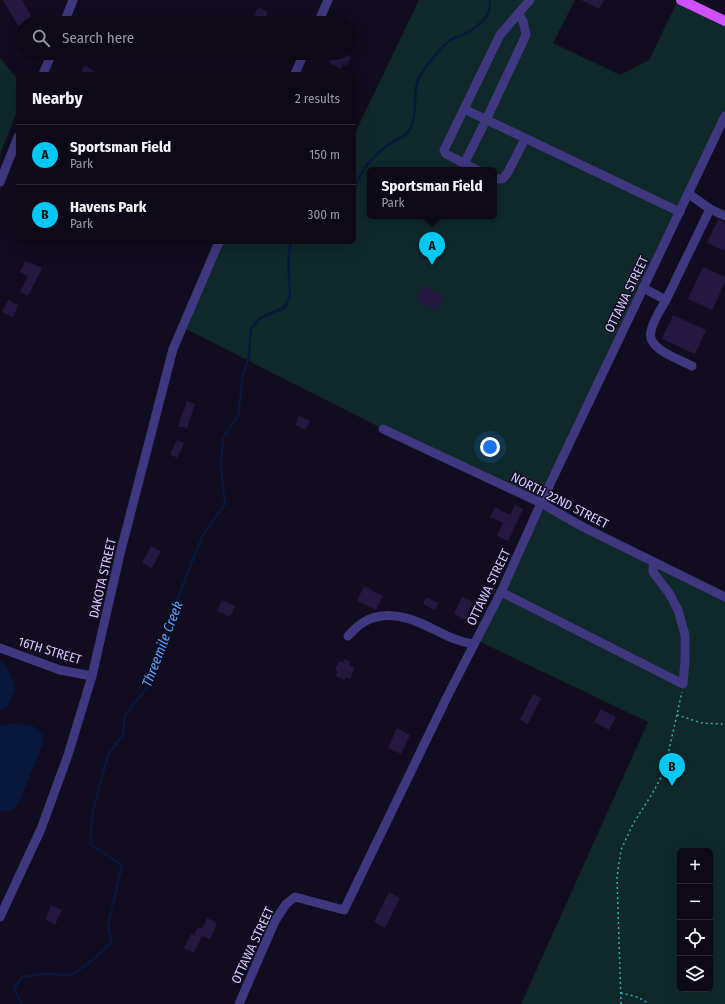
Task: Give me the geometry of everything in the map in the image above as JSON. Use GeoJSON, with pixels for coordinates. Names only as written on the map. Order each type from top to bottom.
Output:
{"type":"FeatureCollection","features":[{"type":"Feature","properties":{"kind":"main road"},"geometry":{"type":"LineString","coordinates":[[681,0],[725,21]]}},
{"type":"Feature","properties":{"kind":"street"},"geometry":{"type":"LineString","coordinates":[[67,16],[73,0]]}},
{"type":"Feature","properties":{"kind":"street"},"geometry":{"type":"LineString","coordinates":[[321,16],[328,0]]}},
{"type":"Feature","properties":{"kind":"street"},"geometry":{"type":"LineString","coordinates":[[470,167],[446,154],[444,150],[500,36],[530,0]]}},
{"type":"Feature","properties":{"kind":"street"},"geometry":{"type":"LineString","coordinates":[[464,164],[526,35],[523,21],[518,14]]}},
{"type":"Feature","properties":{"kind":"street"},"geometry":{"type":"LineString","coordinates":[[44,72],[49,60]]}},
{"type":"Feature","properties":{"kind":"street"},"geometry":{"type":"LineString","coordinates":[[296,72],[301,60]]}},
{"type":"Feature","properties":{"kind":"street"},"geometry":{"type":"LineString","coordinates":[[464,109],[680,212]]}},
{"type":"Feature","properties":{"kind":"street","name":"OTTAWA STREET"},"geometry":{"type":"LineString","coordinates":[[239,1004],[275,922],[286,904],[295,896],[344,910],[447,697],[501,592],[541,503],[725,116]]}},
{"type":"Feature","properties":{"kind":"street"},"geometry":{"type":"LineString","coordinates":[[497,179],[502,179],[507,174],[525,139]]}},
{"type":"Feature","properties":{"kind":"street"},"geometry":{"type":"LineString","coordinates":[[0,182],[16,142]]}},
{"type":"Feature","properties":{"kind":"street"},"geometry":{"type":"LineString","coordinates":[[689,194],[725,216]]}},
{"type":"Feature","properties":{"kind":"street"},"geometry":{"type":"LineString","coordinates":[[692,366],[655,347],[650,338],[651,330],[710,208]]}},
{"type":"Feature","properties":{"kind":"street","name":"DAKOTA STREET"},"geometry":{"type":"LineString","coordinates":[[0,917],[41,829],[68,755],[92,676],[122,546],[174,349],[218,244]]}},
{"type":"Feature","properties":{"kind":"street"},"geometry":{"type":"LineString","coordinates":[[643,288],[666,300]]}},
{"type":"Feature","properties":{"kind":"street","name":"NORTH 22ND STREET"},"geometry":{"type":"LineString","coordinates":[[382,429],[541,503],[584,527],[725,597]]}},
{"type":"Feature","properties":{"kind":"street"},"geometry":{"type":"LineString","coordinates":[[501,592],[683,684],[685,635],[678,610],[669,593],[653,572],[655,563]]}},
{"type":"Feature","properties":{"kind":"street"},"geometry":{"type":"LineString","coordinates":[[348,636],[365,621],[376,617],[393,616],[410,619],[458,641],[474,644]]}},
{"type":"Feature","properties":{"kind":"street","name":"16TH STREET"},"geometry":{"type":"LineString","coordinates":[[0,648],[60,670],[92,676]]}},
{"type":"Feature","properties":{"kind":"path"},"geometry":{"type":"LineString","coordinates":[[621,1004],[617,877],[621,850],[633,824],[664,772],[683,684]]}},
{"type":"Feature","properties":{"kind":"path"},"geometry":{"type":"LineString","coordinates":[[677,715],[702,723],[725,724]]}},
{"type":"Feature","properties":{"kind":"path"},"geometry":{"type":"LineString","coordinates":[[621,993],[635,996],[648,1004]]}},
{"type":"Feature","properties":{"kind":"green space"},"geometry":{"type":"Polygon","coordinates":[[[419,0],[575,0],[553,43],[620,75],[649,60],[678,0],[725,21],[725,116],[541,503],[383,429],[182,327],[218,244],[356,244],[356,131],[419,0]]]}},
{"type":"Feature","properties":{"kind":"green space"},"geometry":{"type":"Polygon","coordinates":[[[0,58],[16,78],[16,114],[0,155],[0,58]]]}},
{"type":"Feature","properties":{"kind":"green space"},"geometry":{"type":"Polygon","coordinates":[[[541,503],[725,597],[725,1004],[521,1004],[648,722],[476,640],[541,503]]]}},
{"type":"Feature","properties":{"kind":"water"},"geometry":{"type":"Polygon","coordinates":[[[0,661],[6,665],[15,690],[10,702],[4,710],[0,711],[0,661]]]}},
{"type":"Feature","properties":{"kind":"water"},"geometry":{"type":"Polygon","coordinates":[[[17,724],[33,726],[43,735],[43,744],[19,802],[12,810],[0,812],[0,725],[17,724]]]}},
{"type":"Feature","properties":{"kind":"building"},"geometry":{"type":"Polygon","coordinates":[[[3,0],[22,0],[31,16],[16,16],[16,23],[3,0]]]}},
{"type":"Feature","properties":{"kind":"building"},"geometry":{"type":"Polygon","coordinates":[[[581,0],[604,0],[599,9],[581,0]]]}},
{"type":"Feature","properties":{"kind":"building"},"geometry":{"type":"Polygon","coordinates":[[[258,7],[268,12],[266,16],[254,16],[258,7]]]}},
{"type":"Feature","properties":{"kind":"building"},"geometry":{"type":"Polygon","coordinates":[[[330,60],[349,60],[346,66],[343,64],[341,69],[329,63],[330,60]]]}},
{"type":"Feature","properties":{"kind":"building"},"geometry":{"type":"Polygon","coordinates":[[[84,66],[97,72],[81,72],[84,66]]]}},
{"type":"Feature","properties":{"kind":"building"},"geometry":{"type":"Polygon","coordinates":[[[718,219],[725,223],[725,251],[707,243],[718,219]]]}},
{"type":"Feature","properties":{"kind":"building"},"geometry":{"type":"Polygon","coordinates":[[[25,261],[42,268],[28,296],[20,292],[28,276],[20,272],[25,261]]]}},
{"type":"Feature","properties":{"kind":"building"},"geometry":{"type":"Polygon","coordinates":[[[703,267],[725,277],[725,282],[712,310],[688,299],[703,267]]]}},
{"type":"Feature","properties":{"kind":"building"},"geometry":{"type":"Polygon","coordinates":[[[424,286],[444,297],[436,311],[416,300],[424,286]]]}},
{"type":"Feature","properties":{"kind":"building"},"geometry":{"type":"Polygon","coordinates":[[[8,300],[18,305],[13,317],[2,312],[8,300]]]}},
{"type":"Feature","properties":{"kind":"building"},"geometry":{"type":"Polygon","coordinates":[[[673,315],[706,330],[695,354],[662,339],[673,315]]]}},
{"type":"Feature","properties":{"kind":"building"},"geometry":{"type":"Polygon","coordinates":[[[187,401],[195,404],[187,428],[178,426],[187,401]]]}},
{"type":"Feature","properties":{"kind":"building"},"geometry":{"type":"Polygon","coordinates":[[[299,416],[310,421],[305,430],[295,425],[299,416]]]}},
{"type":"Feature","properties":{"kind":"building"},"geometry":{"type":"Polygon","coordinates":[[[177,440],[184,443],[177,458],[170,454],[177,440]]]}},
{"type":"Feature","properties":{"kind":"building"},"geometry":{"type":"Polygon","coordinates":[[[515,505],[523,509],[508,541],[497,536],[503,523],[490,517],[495,507],[510,515],[515,505]]]}},
{"type":"Feature","properties":{"kind":"building"},"geometry":{"type":"Polygon","coordinates":[[[151,546],[161,551],[152,568],[142,563],[151,546]]]}},
{"type":"Feature","properties":{"kind":"building"},"geometry":{"type":"Polygon","coordinates":[[[364,586],[383,596],[376,610],[357,601],[364,586]]]}},
{"type":"Feature","properties":{"kind":"building"},"geometry":{"type":"Polygon","coordinates":[[[426,597],[439,603],[435,610],[423,604],[426,597]]]}},
{"type":"Feature","properties":{"kind":"building"},"geometry":{"type":"Polygon","coordinates":[[[462,597],[473,602],[465,620],[454,614],[462,597]]]}},
{"type":"Feature","properties":{"kind":"building"},"geometry":{"type":"Polygon","coordinates":[[[222,600],[235,606],[230,617],[217,611],[222,600]]]}},
{"type":"Feature","properties":{"kind":"building"},"geometry":{"type":"Polygon","coordinates":[[[344,659],[351,662],[349,665],[355,668],[350,679],[346,677],[344,680],[336,676],[338,672],[335,670],[339,661],[343,663],[344,659]]]}},
{"type":"Feature","properties":{"kind":"building"},"geometry":{"type":"Polygon","coordinates":[[[533,694],[541,698],[528,724],[520,720],[533,694]]]}},
{"type":"Feature","properties":{"kind":"building"},"geometry":{"type":"Polygon","coordinates":[[[601,709],[616,717],[609,730],[594,722],[601,709]]]}},
{"type":"Feature","properties":{"kind":"building"},"geometry":{"type":"Polygon","coordinates":[[[397,728],[410,735],[401,754],[388,748],[397,728]]]}},
{"type":"Feature","properties":{"kind":"building"},"geometry":{"type":"Polygon","coordinates":[[[389,892],[400,898],[385,928],[374,922],[389,892]]]}},
{"type":"Feature","properties":{"kind":"building"},"geometry":{"type":"Polygon","coordinates":[[[51,905],[62,910],[55,925],[45,919],[51,905]]]}},
{"type":"Feature","properties":{"kind":"building"},"geometry":{"type":"Polygon","coordinates":[[[207,918],[217,923],[210,939],[202,936],[194,953],[184,948],[191,934],[194,935],[198,927],[202,929],[207,918]]]}},
{"type":"Feature","properties":{"kind":"waterway","name":"Threemile Creek"},"geometry":{"type":"LineString","coordinates":[[356,185],[361,174],[375,156],[394,141],[408,133],[412,126],[416,89],[419,78],[426,67],[450,40],[467,33],[484,20],[489,10],[489,0]]}},
{"type":"Feature","properties":{"kind":"waterway","name":"Threemile Creek"},"geometry":{"type":"LineString","coordinates":[[22,1004],[14,989],[22,977],[42,974],[72,975],[94,959],[112,942],[108,925],[122,865],[90,844],[92,815],[109,753],[123,735],[125,715],[146,689],[158,652],[203,535],[225,504],[221,464],[223,438],[238,416],[243,374],[249,357],[251,329],[259,319],[285,307],[289,297],[289,254],[291,244]]}},
{"type":"Feature","properties":{"kind":"place","name":"Sportsman Field"},"geometry":{"type":"Point","coordinates":[432,265]}},
{"type":"Feature","properties":{"kind":"place","name":"Havens Park"},"geometry":{"type":"Point","coordinates":[672,786]}}]}
